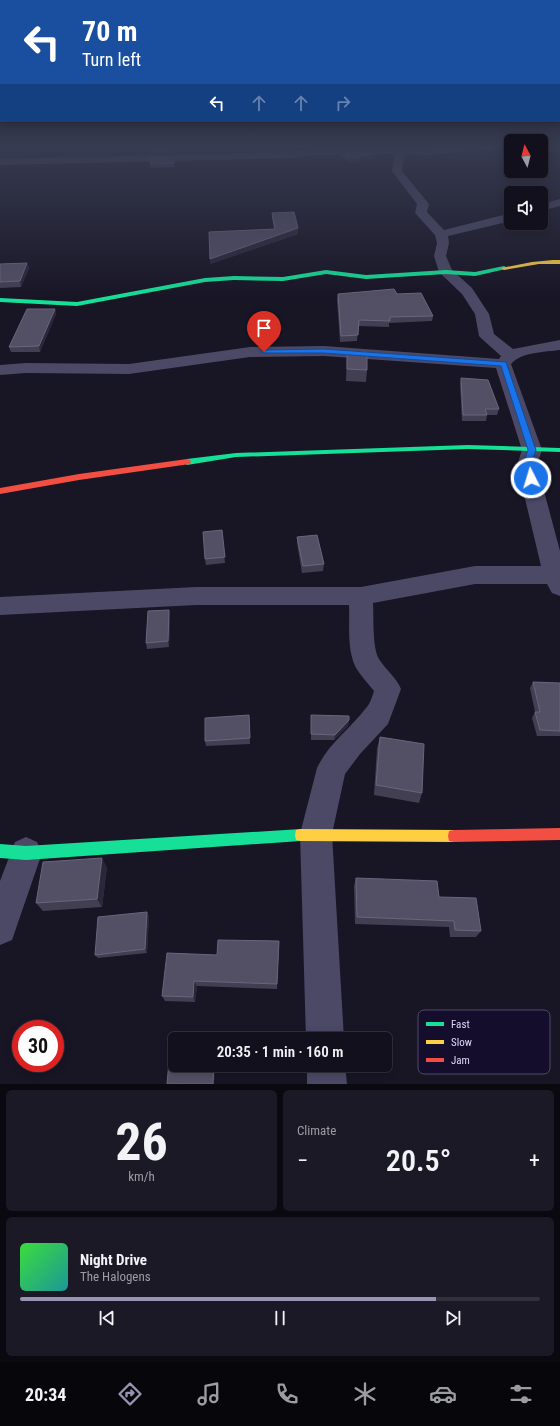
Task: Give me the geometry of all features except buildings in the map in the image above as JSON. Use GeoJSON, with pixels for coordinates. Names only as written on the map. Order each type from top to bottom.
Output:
{"type":"FeatureCollection","features":[{"type":"Feature","properties":{"kind":"street"},"geometry":{"type":"LineString","coordinates":[[0,606],[196,596],[361,596],[475,575],[558,581],[527,464],[532,450],[507,359],[487,336],[482,314],[467,291],[446,272],[440,256],[443,243],[441,234],[421,213],[423,204],[418,198]]}},
{"type":"Feature","properties":{"kind":"street"},"geometry":{"type":"LineString","coordinates":[[548,206],[560,202]]}},
{"type":"Feature","properties":{"kind":"street"},"geometry":{"type":"LineString","coordinates":[[441,234],[504,219]]}},
{"type":"Feature","properties":{"kind":"street"},"geometry":{"type":"LineString","coordinates":[[0,300],[77,304],[206,280],[234,278],[283,279],[326,272],[366,277],[382,277],[407,273],[446,272],[475,274],[530,263],[552,261],[560,262]]}},
{"type":"Feature","properties":{"kind":"street"},"geometry":{"type":"LineString","coordinates":[[0,370],[26,368],[129,369],[250,352],[324,351],[507,359],[520,352],[560,345]]}},
{"type":"Feature","properties":{"kind":"street"},"geometry":{"type":"LineString","coordinates":[[0,491],[79,477],[236,454],[468,447],[560,450]]}},
{"type":"Feature","properties":{"kind":"street"},"geometry":{"type":"LineString","coordinates":[[325,1032],[316,834],[332,768],[350,745],[378,715],[388,689],[367,663],[363,648],[361,596]]}},
{"type":"Feature","properties":{"kind":"street"},"geometry":{"type":"LineString","coordinates":[[0,928],[13,852],[316,834],[427,836],[560,834]]}},
{"type":"Feature","properties":{"kind":"street"},"geometry":{"type":"LineString","coordinates":[[326,1072],[327,1084]]}},
{"type":"Feature","properties":{"kind":"traffic: fast"},"geometry":{"type":"LineString","coordinates":[[0,300],[77,304],[205,280],[234,278],[283,279],[326,272],[366,277],[446,272],[475,274],[504,268]]}},
{"type":"Feature","properties":{"kind":"traffic: fast"},"geometry":{"type":"LineString","coordinates":[[187,462],[236,455],[468,447],[560,450]]}},
{"type":"Feature","properties":{"kind":"traffic: fast"},"geometry":{"type":"LineString","coordinates":[[0,851],[26,853],[301,835]]}},
{"type":"Feature","properties":{"kind":"traffic: slow"},"geometry":{"type":"LineString","coordinates":[[504,268],[539,262],[560,262]]}},
{"type":"Feature","properties":{"kind":"traffic: slow"},"geometry":{"type":"LineString","coordinates":[[301,835],[454,836]]}},
{"type":"Feature","properties":{"kind":"traffic: jam"},"geometry":{"type":"LineString","coordinates":[[0,491],[79,477],[187,462]]}},
{"type":"Feature","properties":{"kind":"traffic: jam"},"geometry":{"type":"LineString","coordinates":[[454,836],[560,834]]}},
{"type":"Feature","properties":{"kind":"route"},"geometry":{"type":"LineString","coordinates":[[264,352],[324,351],[398,355],[503,364],[532,450],[527,464],[531,478]]}}]}
